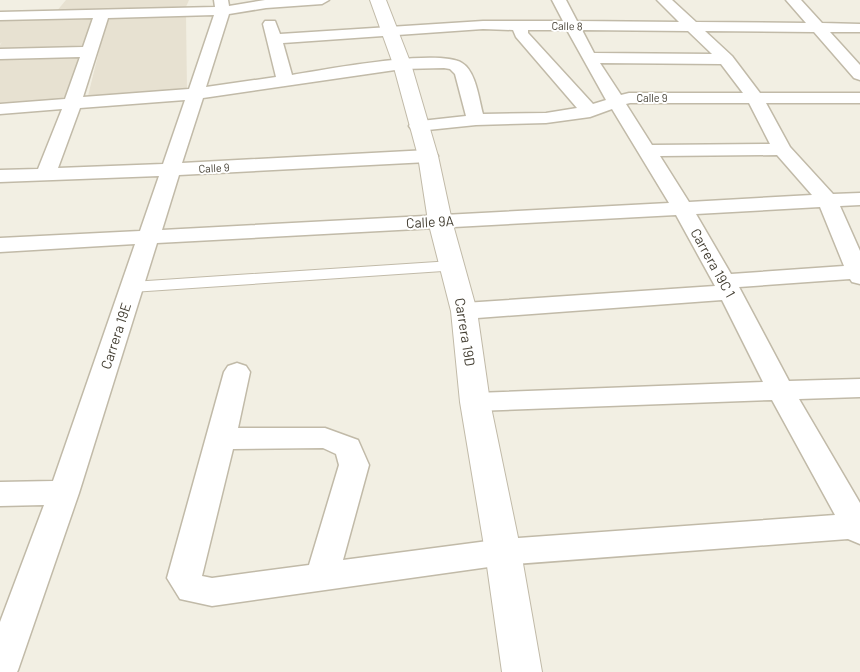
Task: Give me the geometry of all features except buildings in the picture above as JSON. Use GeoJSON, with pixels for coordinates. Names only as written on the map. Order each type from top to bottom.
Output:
{"type":"FeatureCollection","features":[{"type":"Feature","properties":{"kind":"street"},"geometry":{"type":"LineString","coordinates":[[47,15],[60,0]]}},
{"type":"Feature","properties":{"kind":"street"},"geometry":{"type":"LineString","coordinates":[[0,16],[102,14],[322,0]]}},
{"type":"Feature","properties":{"kind":"street","name":"Carrera 19D"},"geometry":{"type":"LineString","coordinates":[[378,0],[402,64],[428,156],[440,221],[464,311],[475,402],[503,552],[522,672]]}},
{"type":"Feature","properties":{"kind":"street","name":"Carrera 19C 1"},"geometry":{"type":"LineString","coordinates":[[559,0],[589,58],[682,208],[726,286],[780,390],[859,528]]}},
{"type":"Feature","properties":{"kind":"street"},"geometry":{"type":"LineString","coordinates":[[464,311],[858,274],[827,200],[782,149],[755,98],[726,59],[664,0]]}},
{"type":"Feature","properties":{"kind":"street"},"geometry":{"type":"LineString","coordinates":[[793,0],[860,75]]}},
{"type":"Feature","properties":{"kind":"street"},"geometry":{"type":"LineString","coordinates":[[266,4],[285,80]]}},
{"type":"Feature","properties":{"kind":"street","name":"Carrera 19E"},"geometry":{"type":"LineString","coordinates":[[0,670],[64,493],[222,6]]}},
{"type":"Feature","properties":{"kind":"street"},"geometry":{"type":"LineString","coordinates":[[46,174],[72,105],[102,14]]}},
{"type":"Feature","properties":{"kind":"street"},"geometry":{"type":"LineString","coordinates":[[6,37],[22,16]]}},
{"type":"Feature","properties":{"kind":"street"},"geometry":{"type":"LineString","coordinates":[[520,25],[521,34],[590,112]]}},
{"type":"Feature","properties":{"kind":"street","name":"Calle 8"},"geometry":{"type":"LineString","coordinates":[[274,39],[454,26],[860,28]]}},
{"type":"Feature","properties":{"kind":"street"},"geometry":{"type":"LineString","coordinates":[[0,54],[90,52]]}},
{"type":"Feature","properties":{"kind":"street"},"geometry":{"type":"LineString","coordinates":[[589,58],[726,59]]}},
{"type":"Feature","properties":{"kind":"street"},"geometry":{"type":"LineString","coordinates":[[0,110],[195,94],[402,64],[445,63],[456,66],[463,73],[476,120]]}},
{"type":"Feature","properties":{"kind":"street","name":"Calle 9"},"geometry":{"type":"LineString","coordinates":[[418,126],[476,120],[546,118],[590,112],[629,98],[860,98]]}},
{"type":"Feature","properties":{"kind":"street"},"geometry":{"type":"LineString","coordinates":[[647,151],[782,149]]}},
{"type":"Feature","properties":{"kind":"street","name":"Calle 9"},"geometry":{"type":"LineString","coordinates":[[0,176],[170,170],[428,156]]}},
{"type":"Feature","properties":{"kind":"street","name":"Calle 9A"},"geometry":{"type":"LineString","coordinates":[[1,247],[148,236],[860,199]]}},
{"type":"Feature","properties":{"kind":"street"},"geometry":{"type":"LineString","coordinates":[[132,287],[452,266]]}},
{"type":"Feature","properties":{"kind":"street"},"geometry":{"type":"LineString","coordinates":[[237,372],[184,578],[192,588],[212,592],[503,552],[859,528]]}},
{"type":"Feature","properties":{"kind":"street"},"geometry":{"type":"LineString","coordinates":[[475,402],[860,388]]}},
{"type":"Feature","properties":{"kind":"street"},"geometry":{"type":"LineString","coordinates":[[221,440],[325,438],[348,447],[354,465],[322,577]]}},
{"type":"Feature","properties":{"kind":"street"},"geometry":{"type":"LineString","coordinates":[[0,494],[64,493]]}},
{"type":"Feature","properties":{"kind":"shaded area"},"geometry":{"type":"Polygon","coordinates":[[[66,0],[189,0],[185,9],[56,12],[66,0]]]}},
{"type":"Feature","properties":{"kind":"shaded area"},"geometry":{"type":"Polygon","coordinates":[[[186,14],[187,92],[87,100],[107,19],[186,14]]]}},
{"type":"Feature","properties":{"kind":"shaded area"},"geometry":{"type":"Polygon","coordinates":[[[0,16],[20,20],[95,18],[64,105],[0,107],[0,45],[2,42],[0,44],[0,16]]]}}]}
